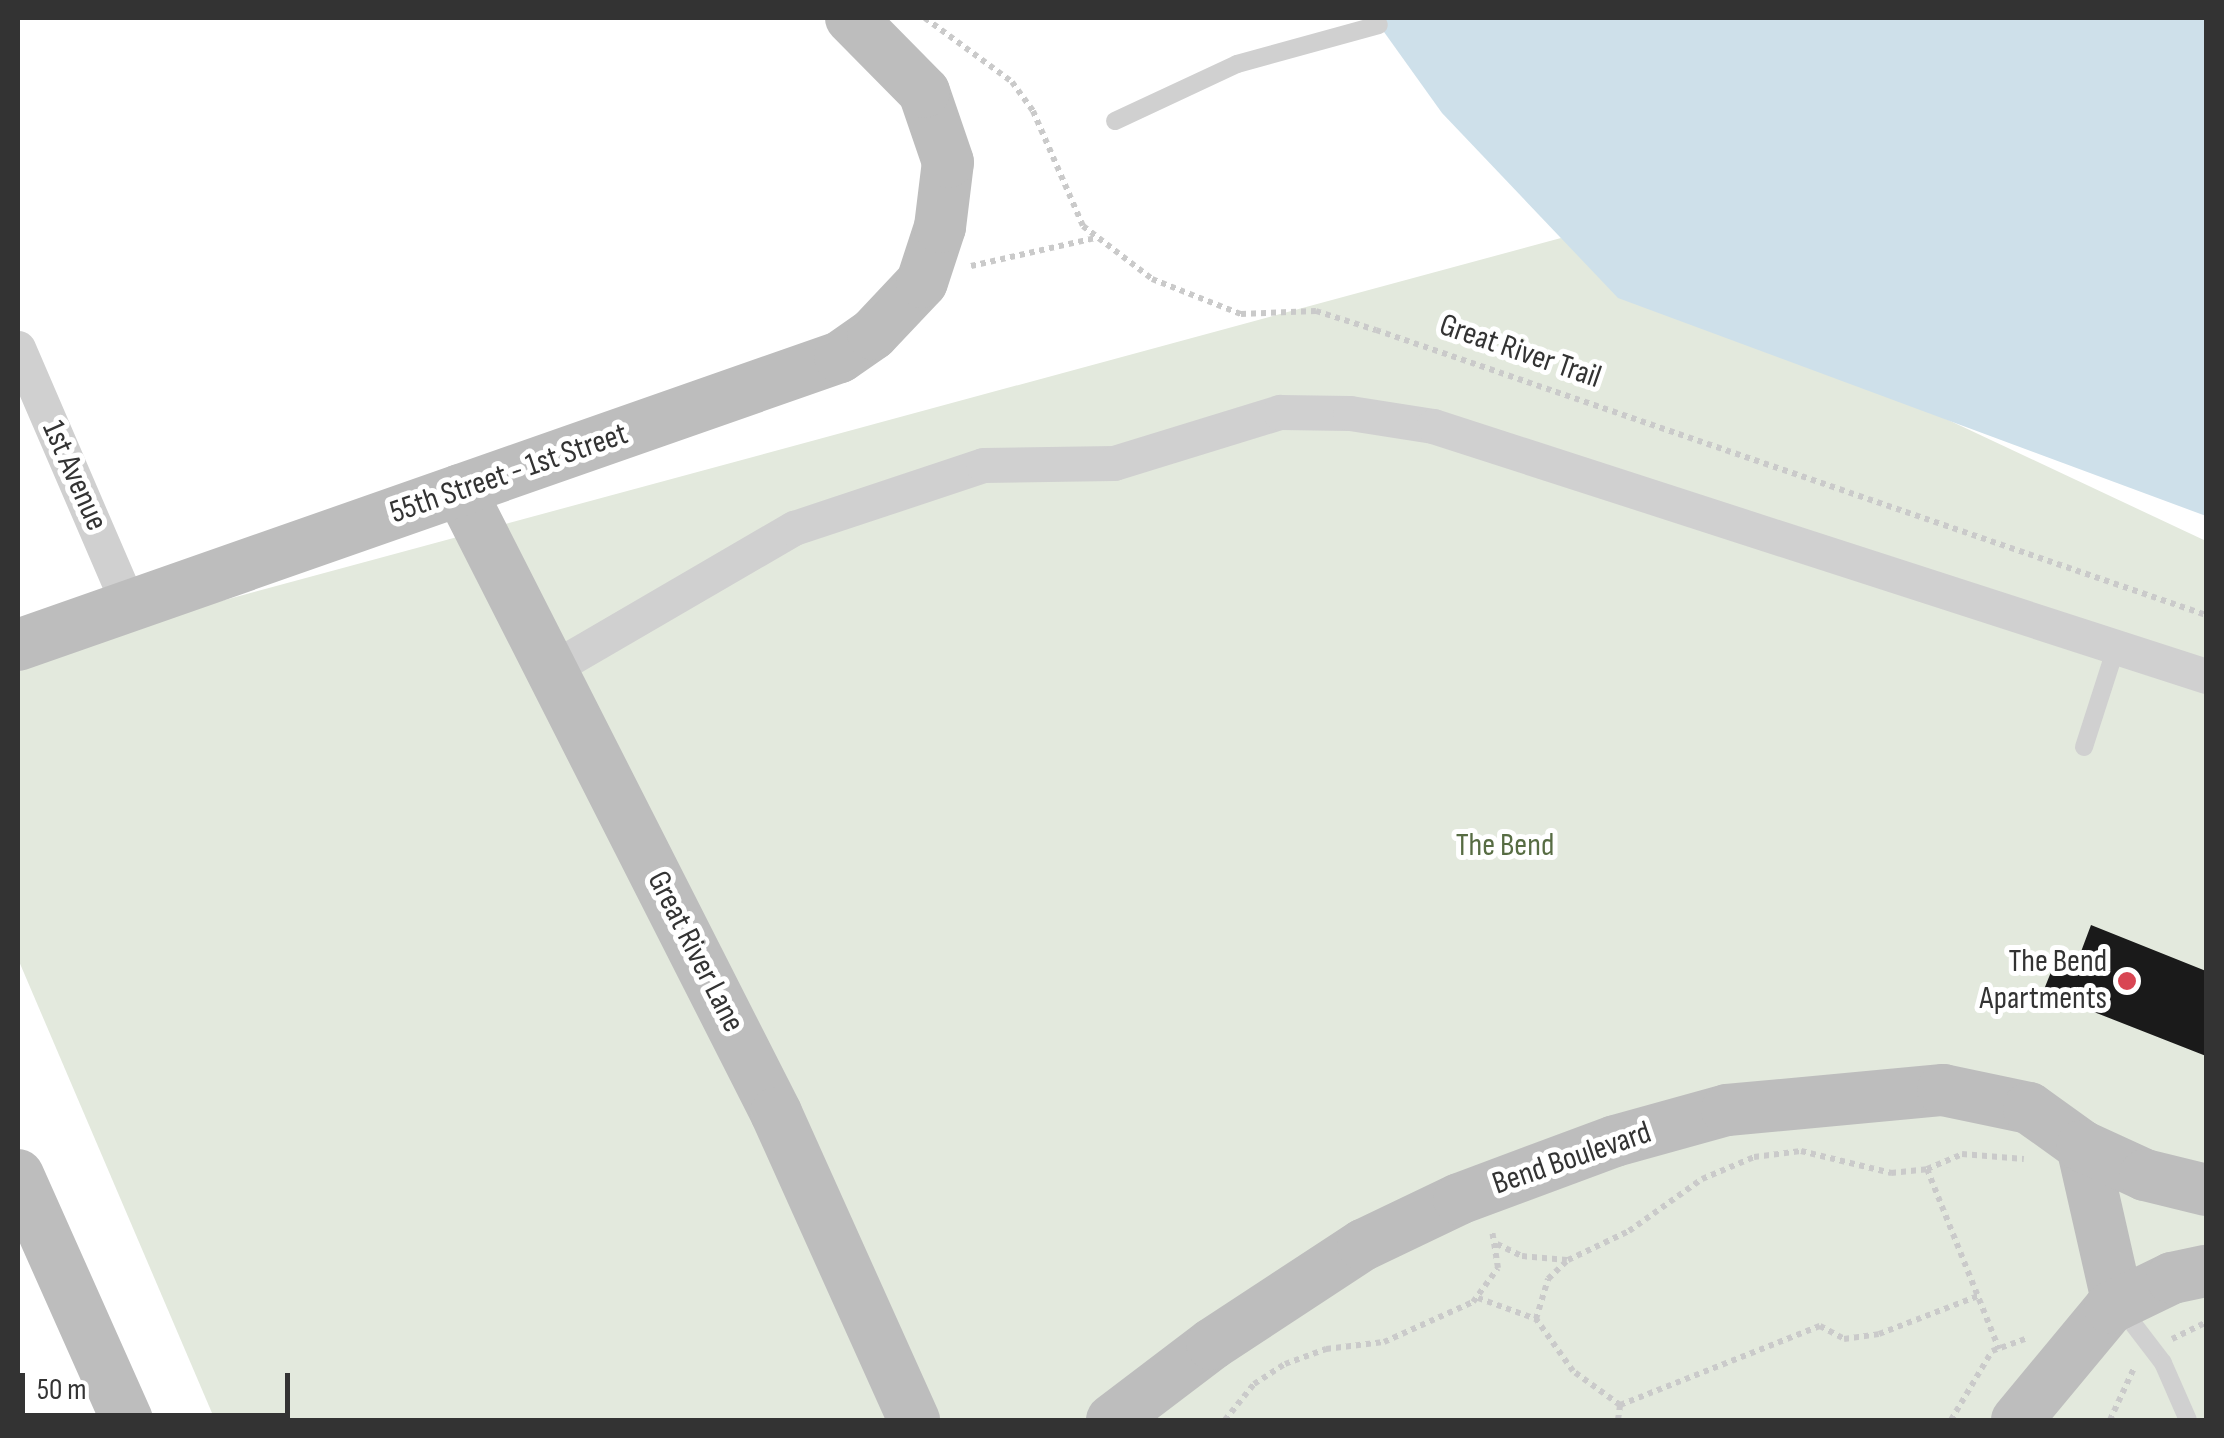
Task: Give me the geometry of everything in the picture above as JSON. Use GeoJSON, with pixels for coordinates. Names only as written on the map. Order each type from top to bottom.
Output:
{"type":"FeatureCollection","features":[{"type":"Feature","properties":{"kind":"street","name":"55th Street - 1st Street"},"geometry":{"type":"LineString","coordinates":[[18,645],[840,356],[898,313],[922,282],[940,227],[948,162],[924,92],[852,18]]}},
{"type":"Feature","properties":{"kind":"street","name":"1st Avenue"},"geometry":{"type":"LineString","coordinates":[[18,348],[128,604]]}},
{"type":"Feature","properties":{"kind":"street"},"geometry":{"type":"LineString","coordinates":[[548,671],[794,528],[984,465],[1114,463],[1280,412],[1350,413],[1433,426],[2206,676]]}},
{"type":"Feature","properties":{"kind":"street","name":"Great River Lane"},"geometry":{"type":"LineString","coordinates":[[460,490],[548,671],[776,1113],[914,1420]]}},
{"type":"Feature","properties":{"kind":"street","name":"Bend Boulevard"},"geometry":{"type":"LineString","coordinates":[[1112,1420],[1212,1344],[1363,1245],[1480,1192],[1615,1141],[1726,1110],[1943,1090],[2029,1108],[2082,1146],[2145,1175],[2206,1190]]}},
{"type":"Feature","properties":{"kind":"street"},"geometry":{"type":"LineString","coordinates":[[2082,1146],[2118,1304]]}},
{"type":"Feature","properties":{"kind":"street"},"geometry":{"type":"LineString","coordinates":[[18,1175],[127,1420]]}},
{"type":"Feature","properties":{"kind":"street"},"geometry":{"type":"LineString","coordinates":[[2017,1420],[2118,1304],[2172,1278],[2206,1270]]}},
{"type":"Feature","properties":{"kind":"lane"},"geometry":{"type":"LineString","coordinates":[[1115,121],[1237,64],[1379,25]]}},
{"type":"Feature","properties":{"kind":"lane"},"geometry":{"type":"LineString","coordinates":[[2084,747],[2116,644]]}},
{"type":"Feature","properties":{"kind":"lane"},"geometry":{"type":"LineString","coordinates":[[2118,1304],[2163,1363],[2188,1420]]}},
{"type":"Feature","properties":{"kind":"path","name":"Great River Trail"},"geometry":{"type":"LineString","coordinates":[[925,18],[1012,82],[1033,111],[1083,226],[1152,279],[1240,314],[1316,311],[2206,614]]}},
{"type":"Feature","properties":{"kind":"path"},"geometry":{"type":"LineString","coordinates":[[922,282],[1046,244],[1096,238]]}},
{"type":"Feature","properties":{"kind":"path"},"geometry":{"type":"LineString","coordinates":[[1536,1320],[1548,1279],[1568,1260],[1629,1231],[1702,1179],[1754,1157],[1801,1151],[1891,1173],[1927,1169],[1988,1152],[2032,1160]]}},
{"type":"Feature","properties":{"kind":"path"},"geometry":{"type":"LineString","coordinates":[[1927,1169],[1999,1349]]}},
{"type":"Feature","properties":{"kind":"path"},"geometry":{"type":"LineString","coordinates":[[1224,1420],[1254,1384],[1285,1364],[1326,1350],[1384,1342],[1476,1298],[1498,1268],[1496,1244],[1480,1192]]}},
{"type":"Feature","properties":{"kind":"path"},"geometry":{"type":"LineString","coordinates":[[1496,1244],[1522,1256],[1568,1260]]}},
{"type":"Feature","properties":{"kind":"path"},"geometry":{"type":"LineString","coordinates":[[1620,1406],[1820,1326],[1844,1339],[1880,1334],[1978,1296]]}},
{"type":"Feature","properties":{"kind":"path"},"geometry":{"type":"LineString","coordinates":[[1476,1298],[1536,1320],[1572,1370],[1620,1406]]}},
{"type":"Feature","properties":{"kind":"path"},"geometry":{"type":"LineString","coordinates":[[1951,1420],[1999,1349],[2034,1336]]}},
{"type":"Feature","properties":{"kind":"path"},"geometry":{"type":"LineString","coordinates":[[1618,1420],[1620,1406]]}},
{"type":"Feature","properties":{"kind":"green space","name":"The Bend"},"geometry":{"type":"Polygon","coordinates":[[[1561,238],[2206,541],[2206,1420],[215,1420],[18,959],[18,656],[1561,238]]]}},
{"type":"Feature","properties":{"kind":"water"},"geometry":{"type":"Polygon","coordinates":[[[1374,18],[2206,18],[2206,516],[1618,298],[1442,113],[1374,18]]]}},
{"type":"Feature","properties":{"kind":"building","name":"The Bend Apartments"},"geometry":{"type":"Polygon","coordinates":[[[2091,925],[2206,971],[2206,1056],[2043,992],[2057,957],[2076,965],[2091,925]]]}},
{"type":"Feature","properties":{"kind":"place","name":"The Bend Apartments"},"geometry":{"type":"Point","coordinates":[2127,981]}}]}
